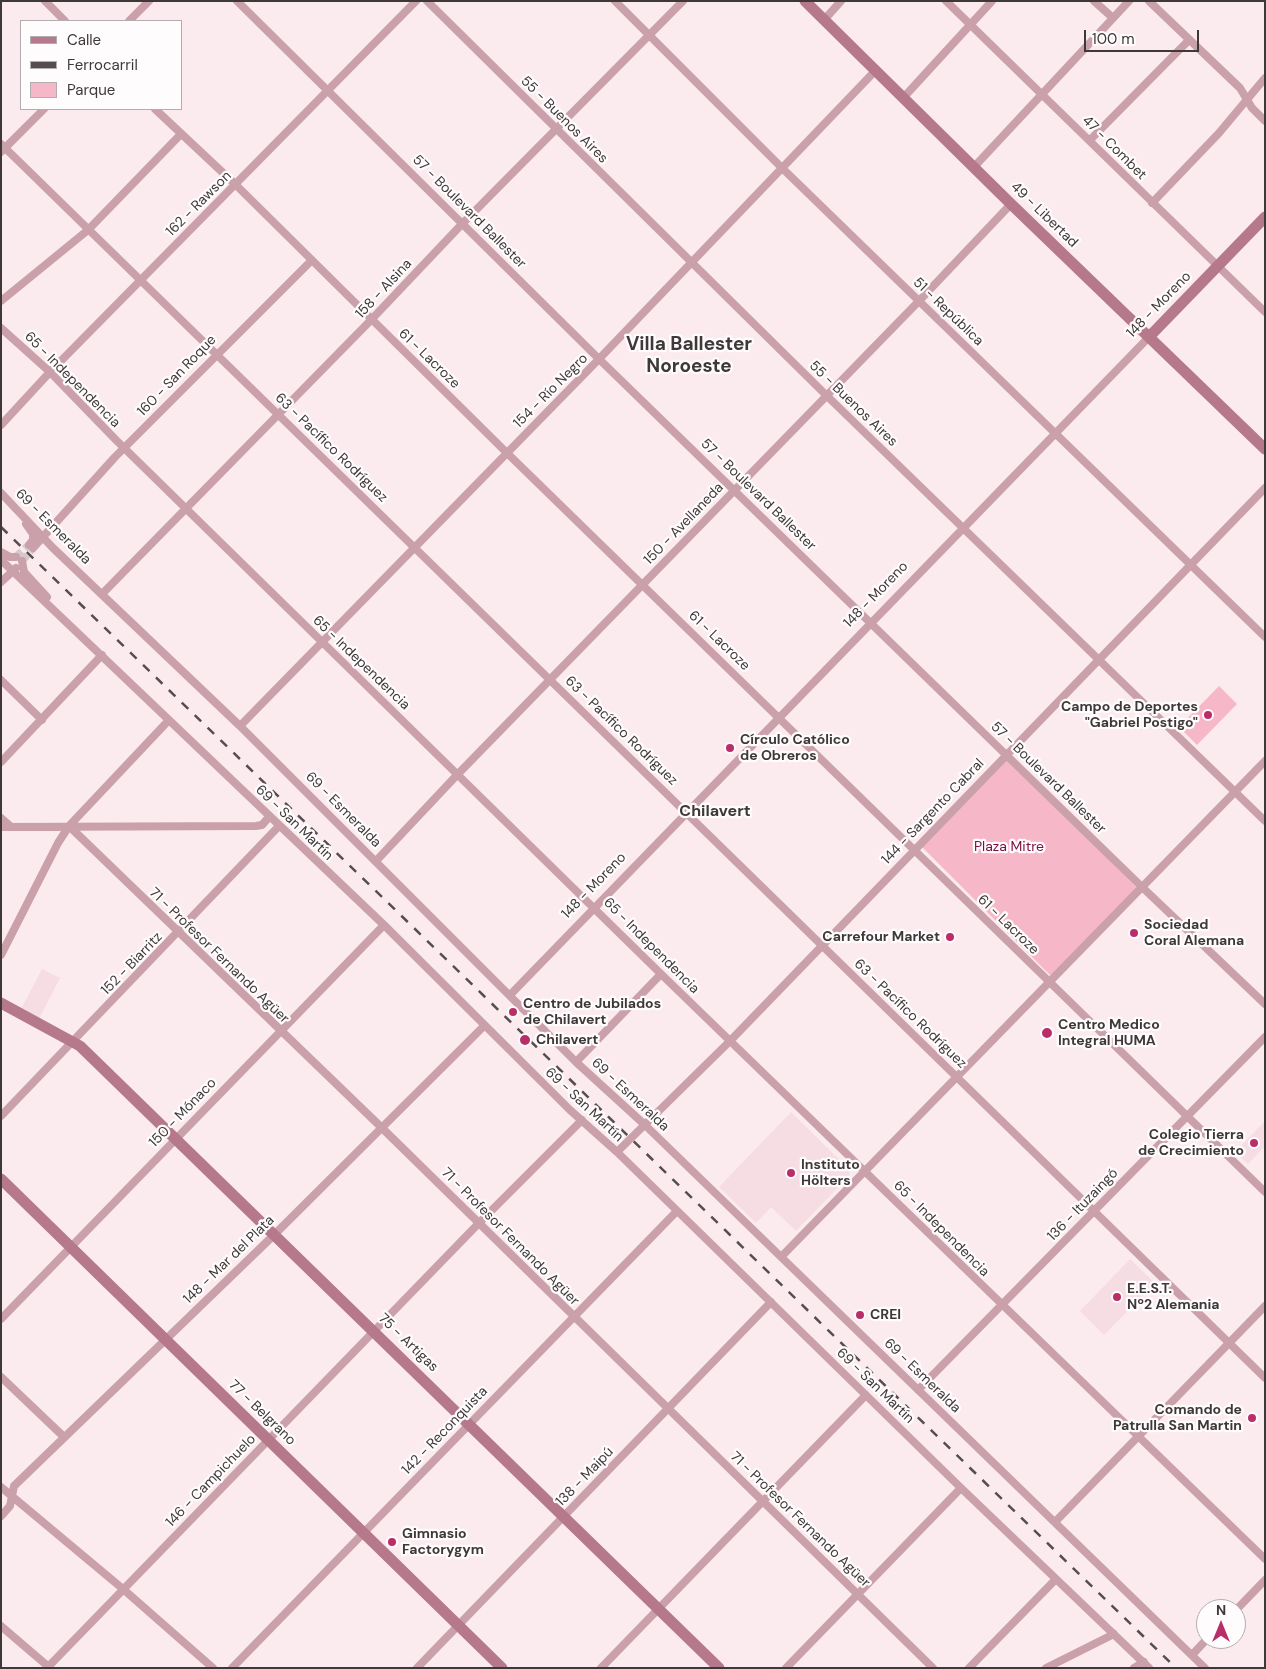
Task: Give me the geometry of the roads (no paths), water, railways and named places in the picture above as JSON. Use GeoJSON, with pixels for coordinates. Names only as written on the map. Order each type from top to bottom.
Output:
{"type":"FeatureCollection","features":[{"type":"Feature","properties":{"kind":"street"},"geometry":{"type":"LineString","coordinates":[[45,1],[64,20]]}},
{"type":"Feature","properties":{"kind":"street","name":"57 - Boulevard Ballester"},"geometry":{"type":"LineString","coordinates":[[238,1],[462,224],[734,490],[1265,1004]]}},
{"type":"Feature","properties":{"kind":"street","name":"162 - Rawson"},"geometry":{"type":"LineString","coordinates":[[1,425],[50,372],[416,1]]}},
{"type":"Feature","properties":{"kind":"street","name":"55 - Buenos Aires"},"geometry":{"type":"LineString","coordinates":[[427,1],[827,396],[1265,821]]}},
{"type":"Feature","properties":{"kind":"street","name":"51 - República"},"geometry":{"type":"LineString","coordinates":[[615,1],[781,167],[1265,638]]}},
{"type":"Feature","properties":{"kind":"street","name":"158 - Alsina"},"geometry":{"type":"LineString","coordinates":[[103,593],[372,320],[555,129],[683,1]]}},
{"type":"Feature","properties":{"kind":"street","name":"49 - Libertad"},"geometry":{"type":"LineString","coordinates":[[805,1],[1011,204],[1265,449]]}},
{"type":"Feature","properties":{"kind":"street"},"geometry":{"type":"LineString","coordinates":[[824,20],[841,1]]}},
{"type":"Feature","properties":{"kind":"street","name":"47 - Combet"},"geometry":{"type":"LineString","coordinates":[[946,1],[1265,312]]}},
{"type":"Feature","properties":{"kind":"street"},"geometry":{"type":"LineString","coordinates":[[904,97],[992,1]]}},
{"type":"Feature","properties":{"kind":"street"},"geometry":{"type":"LineString","coordinates":[[1094,1],[1113,18]]}},
{"type":"Feature","properties":{"kind":"street"},"geometry":{"type":"LineString","coordinates":[[974,166],[1128,1]]}},
{"type":"Feature","properties":{"kind":"street"},"geometry":{"type":"LineString","coordinates":[[1150,1],[1188,40],[1240,88],[1252,108],[1265,121]]}},
{"type":"Feature","properties":{"kind":"street"},"geometry":{"type":"LineString","coordinates":[[131,20],[146,2]]}},
{"type":"Feature","properties":{"kind":"street"},"geometry":{"type":"LineString","coordinates":[[1090,140],[1188,40]]}},
{"type":"Feature","properties":{"kind":"street","name":"154 - Río Negro"},"geometry":{"type":"LineString","coordinates":[[240,726],[600,359],[781,167],[876,70]]}},
{"type":"Feature","properties":{"kind":"street"},"geometry":{"type":"LineString","coordinates":[[1152,203],[1219,133],[1265,78]]}},
{"type":"Feature","properties":{"kind":"street"},"geometry":{"type":"LineString","coordinates":[[3,148],[43,110]]}},
{"type":"Feature","properties":{"kind":"street","name":"61 - Lacroze"},"geometry":{"type":"LineString","coordinates":[[156,110],[236,185],[507,453],[779,716],[1050,984],[1265,1192]]}},
{"type":"Feature","properties":{"kind":"street"},"geometry":{"type":"LineString","coordinates":[[1,301],[88,230],[181,134]]}},
{"type":"Feature","properties":{"kind":"street","name":"63 - Pacífico Rodríguez"},"geometry":{"type":"LineString","coordinates":[[3,148],[279,414],[1265,1378]]}},
{"type":"Feature","properties":{"kind":"street","name":"150 - Avellaneda"},"geometry":{"type":"LineString","coordinates":[[376,861],[457,775],[827,396],[1011,204]]}},
{"type":"Feature","properties":{"kind":"street","name":"148 - Moreno"},"geometry":{"type":"LineString","coordinates":[[510,995],[1265,217]]}},
{"type":"Feature","properties":{"kind":"street","name":"160 - San Roque"},"geometry":{"type":"LineString","coordinates":[[8,499],[11,509],[33,534],[31,546],[45,537],[124,448],[312,260]]}},
{"type":"Feature","properties":{"kind":"street","name":"65 - Independencia"},"geometry":{"type":"LineString","coordinates":[[1,328],[50,372],[124,448],[457,775],[1001,1305],[1265,1559]]}},
{"type":"Feature","properties":{"kind":"street","name":"144 - Sargento Cabral"},"geometry":{"type":"LineString","coordinates":[[617,1152],[730,1041],[1265,488]]}},
{"type":"Feature","properties":{"kind":"street","name":"69 - Esmeralda"},"geometry":{"type":"LineString","coordinates":[[1,493],[45,537],[53,548],[103,593],[240,726],[576,1062],[645,1125],[1205,1668]]}},
{"type":"Feature","properties":{"kind":"street"},"geometry":{"type":"LineString","coordinates":[[1,552],[19,559]]}},
{"type":"Feature","properties":{"kind":"street"},"geometry":{"type":"LineString","coordinates":[[1,582],[12,572],[19,559]]}},
{"type":"Feature","properties":{"kind":"street"},"geometry":{"type":"LineString","coordinates":[[19,559],[24,572],[49,599],[52,608]]}},
{"type":"Feature","properties":{"kind":"street","name":"69 - San Martín"},"geometry":{"type":"LineString","coordinates":[[1,560],[384,925],[484,1026],[617,1152],[676,1212],[1146,1665]]}},
{"type":"Feature","properties":{"kind":"street"},"geometry":{"type":"LineString","coordinates":[[1,762],[102,655]]}},
{"type":"Feature","properties":{"kind":"street"},"geometry":{"type":"LineString","coordinates":[[1,680],[42,720]]}},
{"type":"Feature","properties":{"kind":"street"},"geometry":{"type":"LineString","coordinates":[[1,956],[58,843],[69,826],[169,720]]}},
{"type":"Feature","properties":{"kind":"street"},"geometry":{"type":"LineString","coordinates":[[781,1257],[1050,984],[1265,761]]}},
{"type":"Feature","properties":{"kind":"street"},"geometry":{"type":"LineString","coordinates":[[1,827],[256,826],[262,825],[269,817]]}},
{"type":"Feature","properties":{"kind":"street"},"geometry":{"type":"LineString","coordinates":[[1,818],[10,826]]}},
{"type":"Feature","properties":{"kind":"street","name":"71 - Profesor Fernando Agüer"},"geometry":{"type":"LineString","coordinates":[[69,826],[280,1032],[381,1127],[933,1668]]}},
{"type":"Feature","properties":{"kind":"street","name":"152 - Biarritz"},"geometry":{"type":"LineString","coordinates":[[1,1116],[279,826]]}},
{"type":"Feature","properties":{"kind":"street","name":"150 - Mónaco"},"geometry":{"type":"LineString","coordinates":[[1,1319],[384,925]]}},
{"type":"Feature","properties":{"kind":"street"},"geometry":{"type":"LineString","coordinates":[[576,1062],[661,974]]}},
{"type":"Feature","properties":{"kind":"street","name":"75 - Artigas"},"geometry":{"type":"LineString","coordinates":[[1,1003],[74,1042],[275,1234],[719,1668]]}},
{"type":"Feature","properties":{"kind":"street","name":"148 - Mar del Plata"},"geometry":{"type":"LineString","coordinates":[[1,1516],[8,1510],[14,1486],[275,1234],[484,1026]]}},
{"type":"Feature","properties":{"kind":"street","name":"136 - Ituzaingó"},"geometry":{"type":"LineString","coordinates":[[918,1390],[1265,1037]]}},
{"type":"Feature","properties":{"kind":"street","name":"146 - Campichuelo"},"geometry":{"type":"LineString","coordinates":[[48,1667],[478,1223],[582,1120]]}},
{"type":"Feature","properties":{"kind":"street","name":"77 - Belgrano"},"geometry":{"type":"LineString","coordinates":[[1,1179],[72,1246],[502,1668]]}},
{"type":"Feature","properties":{"kind":"street","name":"142 - Reconquista"},"geometry":{"type":"LineString","coordinates":[[232,1668],[676,1212]]}},
{"type":"Feature","properties":{"kind":"street","name":"138 - Maipú"},"geometry":{"type":"LineString","coordinates":[[417,1668],[771,1302]]}},
{"type":"Feature","properties":{"kind":"street"},"geometry":{"type":"LineString","coordinates":[[1054,1522],[1139,1438],[1265,1306]]}},
{"type":"Feature","properties":{"kind":"street"},"geometry":{"type":"LineString","coordinates":[[1,1377],[64,1437]]}},
{"type":"Feature","properties":{"kind":"street"},"geometry":{"type":"LineString","coordinates":[[601,1668],[866,1394]]}},
{"type":"Feature","properties":{"kind":"street"},"geometry":{"type":"LineString","coordinates":[[1,1487],[123,1589],[213,1668]]}},
{"type":"Feature","properties":{"kind":"street"},"geometry":{"type":"LineString","coordinates":[[786,1668],[857,1593],[962,1488]]}},
{"type":"Feature","properties":{"kind":"street"},"geometry":{"type":"LineString","coordinates":[[969,1668],[1056,1579]]}},
{"type":"Feature","properties":{"kind":"street"},"geometry":{"type":"LineString","coordinates":[[1246,1600],[1265,1580]]}},
{"type":"Feature","properties":{"kind":"street"},"geometry":{"type":"LineString","coordinates":[[1,1626],[48,1667]]}},
{"type":"Feature","properties":{"kind":"street"},"geometry":{"type":"LineString","coordinates":[[1046,1668],[1114,1634]]}},
{"type":"Feature","properties":{"kind":"street"},"geometry":{"type":"LineString","coordinates":[[1192,1655],[1198,1649]]}},
{"type":"Feature","properties":{"kind":"street"},"geometry":{"type":"LineString","coordinates":[[1134,1668],[1146,1665]]}},
{"type":"Feature","properties":{"kind":"tunnel"},"geometry":{"type":"LineString","coordinates":[[16,557],[29,545]]}},
{"type":"Feature","properties":{"kind":"tunnel"},"geometry":{"type":"LineString","coordinates":[[22,561],[33,548]]}},
{"type":"Feature","properties":{"kind":"railway"},"geometry":{"type":"LineString","coordinates":[[1,527],[1176,1668]]}},
{"type":"Feature","properties":{"kind":"place","name":"Campo de Deportes \"Gabriel Postigo\""},"geometry":{"type":"Point","coordinates":[1208,715]}},
{"type":"Feature","properties":{"kind":"place","name":"Círculo Católico de Obreros"},"geometry":{"type":"Point","coordinates":[730,748]}},
{"type":"Feature","properties":{"kind":"place","name":"Sociedad Coral Alemana"},"geometry":{"type":"Point","coordinates":[1134,933]}},
{"type":"Feature","properties":{"kind":"place","name":"Carrefour Market"},"geometry":{"type":"Point","coordinates":[950,937]}},
{"type":"Feature","properties":{"kind":"place","name":"Centro de Jubilados de Chilavert"},"geometry":{"type":"Point","coordinates":[513,1012]}},
{"type":"Feature","properties":{"kind":"place","name":"Centro Medico Integral HUMA"},"geometry":{"type":"Point","coordinates":[1047,1033]}},
{"type":"Feature","properties":{"kind":"place","name":"Chilavert"},"geometry":{"type":"Point","coordinates":[525,1040]}},
{"type":"Feature","properties":{"kind":"place","name":"Colegio Tierra de Crecimiento"},"geometry":{"type":"Point","coordinates":[1254,1143]}},
{"type":"Feature","properties":{"kind":"place","name":"Instituto Hölters"},"geometry":{"type":"Point","coordinates":[791,1173]}},
{"type":"Feature","properties":{"kind":"place","name":"E.E.S.T. Nº2 Alemania"},"geometry":{"type":"Point","coordinates":[1117,1297]}},
{"type":"Feature","properties":{"kind":"place","name":"CREI"},"geometry":{"type":"Point","coordinates":[860,1315]}},
{"type":"Feature","properties":{"kind":"place","name":"Comando de Patrulla San Martin"},"geometry":{"type":"Point","coordinates":[1252,1418]}},
{"type":"Feature","properties":{"kind":"place","name":"Gimnasio Factorygym"},"geometry":{"type":"Point","coordinates":[392,1542]}},
{"type":"Feature","properties":{"kind":"district","name":"Villa Ballester Noroeste"},"geometry":{"type":"Point","coordinates":[689,356]}},
{"type":"Feature","properties":{"kind":"district","name":"Chilavert"},"geometry":{"type":"Point","coordinates":[715,812]}},
{"type":"Feature","properties":{"kind":"park label","name":"Plaza Mitre"},"geometry":{"type":"Point","coordinates":[1009,847]}}]}
